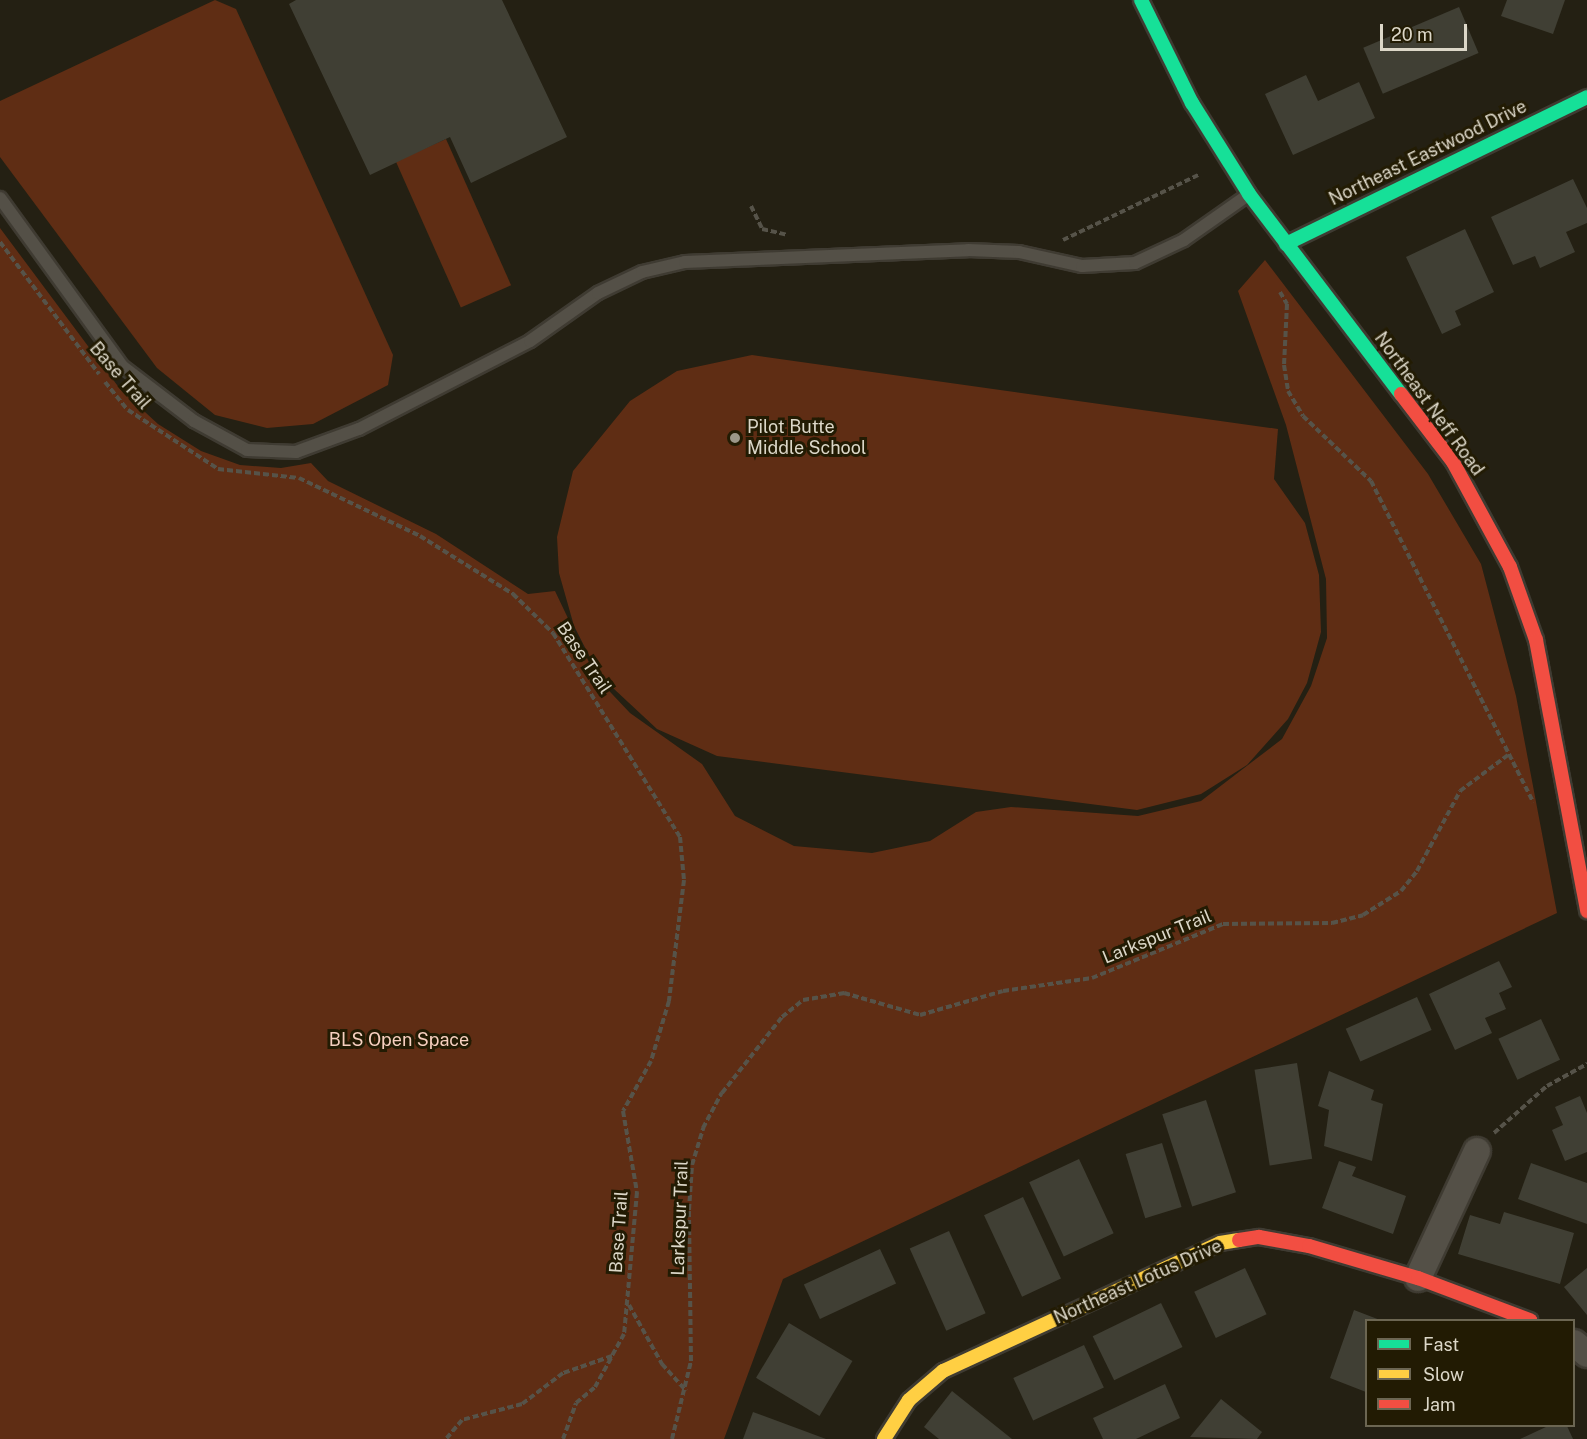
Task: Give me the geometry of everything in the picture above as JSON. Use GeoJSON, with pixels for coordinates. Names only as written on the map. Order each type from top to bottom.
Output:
{"type":"FeatureCollection","features":[{"type":"Feature","properties":{"kind":"street","name":"Northeast Neff Road"},"geometry":{"type":"LineString","coordinates":[[1141,0],[1192,103],[1249,194],[1453,462],[1510,567],[1536,640],[1587,910]]}},
{"type":"Feature","properties":{"kind":"street","name":"Northeast Eastwood Drive"},"geometry":{"type":"LineString","coordinates":[[1286,244],[1587,97]]}},
{"type":"Feature","properties":{"kind":"street"},"geometry":{"type":"LineString","coordinates":[[1418,1278],[1477,1150]]}},
{"type":"Feature","properties":{"kind":"street","name":"Northeast Lotus Drive"},"geometry":{"type":"LineString","coordinates":[[884,1439],[909,1400],[943,1371],[1220,1243],[1259,1237],[1418,1278],[1527,1319]]}},
{"type":"Feature","properties":{"kind":"street"},"geometry":{"type":"LineString","coordinates":[[1575,1344],[1587,1354]]}},
{"type":"Feature","properties":{"kind":"lane"},"geometry":{"type":"LineString","coordinates":[[0,198],[122,366],[194,421],[248,450],[296,452],[359,429],[530,341],[598,293],[642,272],[686,262],[968,250],[1019,252],[1082,266],[1135,263],[1184,240],[1249,194]]}},
{"type":"Feature","properties":{"kind":"path","name":"Base Trail"},"geometry":{"type":"LineString","coordinates":[[0,242],[128,410],[169,442],[218,469],[299,478],[326,489],[420,536],[532,610],[553,633],[660,800],[680,837],[684,880],[669,1000],[651,1061],[623,1111],[637,1192],[628,1260],[629,1304],[624,1334],[595,1387],[576,1403],[563,1439]]}},
{"type":"Feature","properties":{"kind":"path"},"geometry":{"type":"LineString","coordinates":[[1280,292],[1287,304],[1284,365],[1288,391],[1303,416],[1371,481],[1508,755],[1536,806]]}},
{"type":"Feature","properties":{"kind":"path","name":"Larkspur Trail"},"geometry":{"type":"LineString","coordinates":[[672,1439],[686,1392],[689,1210],[692,1166],[703,1128],[722,1093],[782,1017],[803,1000],[844,993],[920,1015],[1003,991],[1092,978],[1223,924],[1332,923],[1363,915],[1401,891],[1417,871],[1460,791],[1508,755]]}},
{"type":"Feature","properties":{"kind":"path"},"geometry":{"type":"LineString","coordinates":[[1477,1150],[1528,1101],[1587,1064]]}},
{"type":"Feature","properties":{"kind":"path"},"geometry":{"type":"LineString","coordinates":[[629,1304],[662,1364],[686,1392]]}},
{"type":"Feature","properties":{"kind":"path"},"geometry":{"type":"LineString","coordinates":[[446,1439],[462,1420],[522,1404],[563,1373],[612,1356]]}},
{"type":"Feature","properties":{"kind":"green space"},"geometry":{"type":"Polygon","coordinates":[[[215,0],[236,9],[393,355],[388,385],[313,424],[267,428],[215,415],[157,368],[0,157],[0,101],[215,0]]]}},
{"type":"Feature","properties":{"kind":"green space"},"geometry":{"type":"Polygon","coordinates":[[[446,139],[511,285],[461,308],[396,161],[446,139]]]}},
{"type":"Feature","properties":{"kind":"green space","name":"BLS Open Space"},"geometry":{"type":"Polygon","coordinates":[[[0,228],[120,389],[158,424],[201,451],[240,465],[281,468],[311,463],[328,481],[436,534],[528,594],[555,591],[596,677],[630,713],[702,764],[735,816],[794,846],[872,853],[930,841],[976,812],[1011,807],[1138,816],[1201,801],[1282,739],[1311,686],[1327,638],[1326,579],[1286,425],[1238,291],[1265,260],[1428,474],[1481,564],[1516,696],[1557,913],[783,1279],[724,1439],[0,1439],[0,228]]]}},
{"type":"Feature","properties":{"kind":"green space"},"geometry":{"type":"Polygon","coordinates":[[[752,355],[1278,429],[1274,479],[1305,523],[1319,575],[1321,632],[1307,683],[1288,719],[1247,765],[1201,794],[1137,810],[717,756],[657,729],[599,675],[574,626],[559,573],[557,537],[573,471],[630,401],[677,371],[752,355]]]}},
{"type":"Feature","properties":{"kind":"building"},"geometry":{"type":"Polygon","coordinates":[[[296,0],[502,0],[567,137],[471,183],[450,137],[370,175],[289,4],[296,0]]]}},
{"type":"Feature","properties":{"kind":"building"},"geometry":{"type":"Polygon","coordinates":[[[1507,0],[1565,0],[1553,34],[1501,16],[1507,0]]]}},
{"type":"Feature","properties":{"kind":"building"},"geometry":{"type":"Polygon","coordinates":[[[1459,7],[1479,53],[1383,94],[1363,48],[1459,7]]]}},
{"type":"Feature","properties":{"kind":"building"},"geometry":{"type":"Polygon","coordinates":[[[1306,75],[1318,101],[1359,82],[1375,118],[1293,155],[1265,94],[1306,75]]]}},
{"type":"Feature","properties":{"kind":"building"},"geometry":{"type":"Polygon","coordinates":[[[1573,179],[1587,208],[1587,223],[1566,232],[1575,252],[1540,268],[1535,256],[1513,265],[1491,217],[1573,179]]]}},
{"type":"Feature","properties":{"kind":"building"},"geometry":{"type":"Polygon","coordinates":[[[1465,229],[1494,292],[1455,311],[1461,325],[1442,334],[1406,257],[1465,229]]]}},
{"type":"Feature","properties":{"kind":"building"},"geometry":{"type":"Polygon","coordinates":[[[1499,961],[1512,987],[1499,993],[1506,1009],[1485,1018],[1492,1033],[1455,1050],[1429,994],[1499,961]]]}},
{"type":"Feature","properties":{"kind":"building"},"geometry":{"type":"Polygon","coordinates":[[[1417,997],[1432,1030],[1360,1062],[1346,1029],[1417,997]]]}},
{"type":"Feature","properties":{"kind":"building"},"geometry":{"type":"Polygon","coordinates":[[[1541,1019],[1560,1060],[1517,1080],[1498,1039],[1541,1019]]]}},
{"type":"Feature","properties":{"kind":"building"},"geometry":{"type":"Polygon","coordinates":[[[1297,1063],[1312,1159],[1270,1166],[1255,1070],[1297,1063]]]}},
{"type":"Feature","properties":{"kind":"building"},"geometry":{"type":"Polygon","coordinates":[[[1329,1071],[1374,1090],[1371,1100],[1383,1104],[1372,1161],[1324,1146],[1329,1110],[1318,1106],[1329,1071]]]}},
{"type":"Feature","properties":{"kind":"building"},"geometry":{"type":"Polygon","coordinates":[[[1580,1096],[1587,1113],[1587,1152],[1565,1161],[1552,1130],[1563,1125],[1555,1107],[1580,1096]]]}},
{"type":"Feature","properties":{"kind":"building"},"geometry":{"type":"Polygon","coordinates":[[[1206,1100],[1236,1192],[1192,1206],[1162,1114],[1206,1100]]]}},
{"type":"Feature","properties":{"kind":"building"},"geometry":{"type":"Polygon","coordinates":[[[1162,1143],[1182,1207],[1145,1218],[1126,1154],[1162,1143]]]}},
{"type":"Feature","properties":{"kind":"building"},"geometry":{"type":"Polygon","coordinates":[[[1079,1159],[1114,1233],[1064,1257],[1029,1182],[1079,1159]]]}},
{"type":"Feature","properties":{"kind":"building"},"geometry":{"type":"Polygon","coordinates":[[[1339,1161],[1356,1167],[1352,1176],[1406,1196],[1393,1234],[1322,1208],[1339,1161]]]}},
{"type":"Feature","properties":{"kind":"building"},"geometry":{"type":"Polygon","coordinates":[[[1531,1163],[1587,1183],[1587,1224],[1518,1199],[1531,1163]]]}},
{"type":"Feature","properties":{"kind":"building"},"geometry":{"type":"Polygon","coordinates":[[[1023,1197],[1061,1279],[1022,1297],[984,1215],[1023,1197]]]}},
{"type":"Feature","properties":{"kind":"building"},"geometry":{"type":"Polygon","coordinates":[[[1504,1212],[1574,1233],[1560,1284],[1458,1254],[1470,1215],[1500,1224],[1504,1212]]]}},
{"type":"Feature","properties":{"kind":"building"},"geometry":{"type":"Polygon","coordinates":[[[949,1231],[986,1313],[946,1331],[910,1248],[949,1231]]]}},
{"type":"Feature","properties":{"kind":"building"},"geometry":{"type":"Polygon","coordinates":[[[880,1249],[896,1283],[820,1319],[804,1284],[880,1249]]]}},
{"type":"Feature","properties":{"kind":"building"},"geometry":{"type":"Polygon","coordinates":[[[1245,1268],[1267,1314],[1216,1338],[1194,1292],[1245,1268]]]}},
{"type":"Feature","properties":{"kind":"building"},"geometry":{"type":"Polygon","coordinates":[[[1587,1268],[1587,1315],[1564,1287],[1587,1268]]]}},
{"type":"Feature","properties":{"kind":"building"},"geometry":{"type":"Polygon","coordinates":[[[1161,1303],[1182,1347],[1114,1380],[1093,1336],[1161,1303]]]}},
{"type":"Feature","properties":{"kind":"building"},"geometry":{"type":"Polygon","coordinates":[[[1354,1310],[1377,1319],[1365,1319],[1365,1392],[1330,1378],[1354,1310]]]}},
{"type":"Feature","properties":{"kind":"building"},"geometry":{"type":"Polygon","coordinates":[[[789,1323],[852,1361],[819,1416],[756,1378],[789,1323]]]}},
{"type":"Feature","properties":{"kind":"building"},"geometry":{"type":"Polygon","coordinates":[[[1084,1345],[1104,1388],[1033,1421],[1013,1378],[1084,1345]]]}},
{"type":"Feature","properties":{"kind":"building"},"geometry":{"type":"Polygon","coordinates":[[[1165,1384],[1180,1418],[1136,1439],[1103,1439],[1093,1418],[1165,1384]]]}},
{"type":"Feature","properties":{"kind":"building"},"geometry":{"type":"Polygon","coordinates":[[[952,1391],[1012,1439],[939,1439],[924,1427],[952,1391]]]}},
{"type":"Feature","properties":{"kind":"building"},"geometry":{"type":"Polygon","coordinates":[[[1221,1399],[1262,1432],[1257,1439],[1190,1437],[1221,1399]]]}},
{"type":"Feature","properties":{"kind":"building"},"geometry":{"type":"Polygon","coordinates":[[[753,1412],[826,1439],[743,1439],[753,1412]]]}},
{"type":"Feature","properties":{"kind":"building"},"geometry":{"type":"Polygon","coordinates":[[[1546,1427],[1567,1427],[1573,1439],[1520,1439],[1546,1427]]]}},
{"type":"Feature","properties":{"kind":"traffic: fast"},"geometry":{"type":"LineString","coordinates":[[1141,0],[1192,103],[1249,194],[1401,394]]}},
{"type":"Feature","properties":{"kind":"traffic: fast"},"geometry":{"type":"LineString","coordinates":[[1286,244],[1587,97]]}},
{"type":"Feature","properties":{"kind":"traffic: slow"},"geometry":{"type":"LineString","coordinates":[[884,1439],[909,1400],[943,1371],[1220,1243],[1239,1240]]}},
{"type":"Feature","properties":{"kind":"traffic: jam"},"geometry":{"type":"LineString","coordinates":[[1401,394],[1453,462],[1510,567],[1536,640],[1587,911]]}},
{"type":"Feature","properties":{"kind":"traffic: jam"},"geometry":{"type":"LineString","coordinates":[[1239,1240],[1259,1237],[1309,1246],[1418,1278],[1527,1319]]}},
{"type":"Feature","properties":{"kind":"place","name":"Pilot Butte Middle School"},"geometry":{"type":"Point","coordinates":[735,438]}}]}
